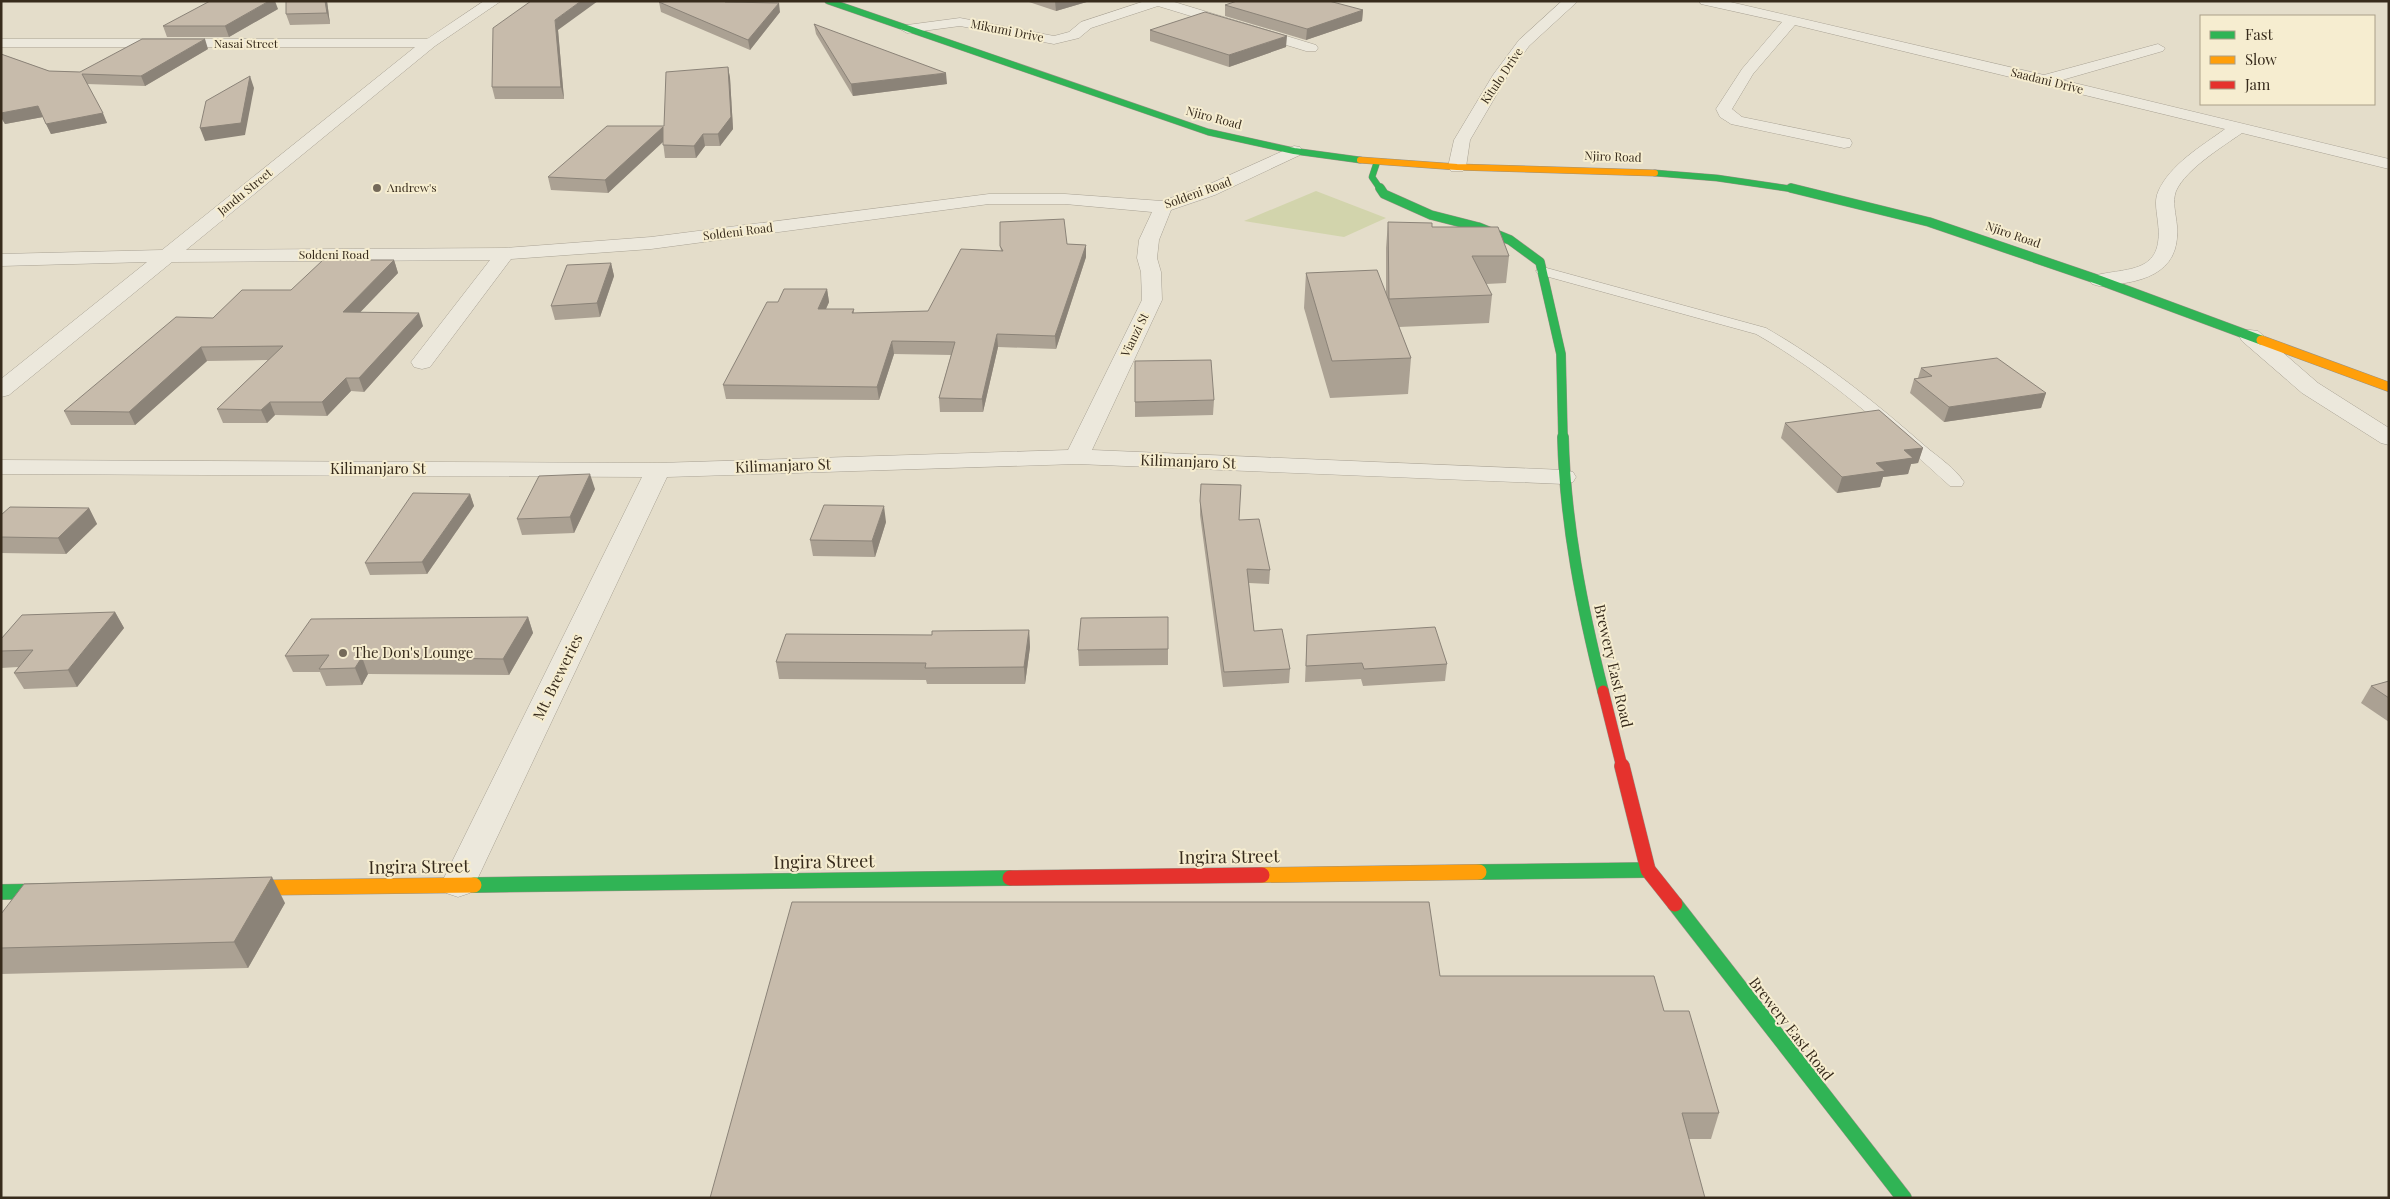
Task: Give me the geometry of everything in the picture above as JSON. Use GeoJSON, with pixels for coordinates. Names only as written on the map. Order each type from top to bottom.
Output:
{"type":"FeatureCollection","features":[{"type":"Feature","properties":{"kind":"street","name":"Jandu Street"},"geometry":{"type":"LineString","coordinates":[[1,390],[430,43],[494,1]]}},
{"type":"Feature","properties":{"kind":"street","name":"Njiro Road"},"geometry":{"type":"LineString","coordinates":[[828,1],[1208,132],[1294,151],[1377,162],[1457,167],[1660,173],[1717,178],[1802,190],[1929,222],[2099,280],[2389,387]]}},
{"type":"Feature","properties":{"kind":"street","name":"Kitulo Drive"},"geometry":{"type":"LineString","coordinates":[[1457,167],[1462,140],[1501,76],[1524,43],[1571,1]]}},
{"type":"Feature","properties":{"kind":"street","name":"Saadani Drive"},"geometry":{"type":"LineString","coordinates":[[1706,1],[2389,164]]}},
{"type":"Feature","properties":{"kind":"street","name":"Mikumi Drive"},"geometry":{"type":"LineString","coordinates":[[907,29],[960,22],[1054,40],[1074,35],[1086,25],[1160,2]]}},
{"type":"Feature","properties":{"kind":"street"},"geometry":{"type":"LineString","coordinates":[[1160,2],[1311,48]]}},
{"type":"Feature","properties":{"kind":"street"},"geometry":{"type":"LineString","coordinates":[[1792,20],[1747,72],[1724,109],[1726,114],[1737,121],[1844,143]]}},
{"type":"Feature","properties":{"kind":"street","name":"Nasai Street"},"geometry":{"type":"LineString","coordinates":[[1,43],[430,43]]}},
{"type":"Feature","properties":{"kind":"street"},"geometry":{"type":"LineString","coordinates":[[2044,81],[2158,48]]}},
{"type":"Feature","properties":{"kind":"street"},"geometry":{"type":"LineString","coordinates":[[2099,280],[2138,276],[2152,270],[2159,263],[2169,241],[2165,201],[2168,190],[2194,162],[2238,128]]}},
{"type":"Feature","properties":{"kind":"street","name":"Soldeni Road"},"geometry":{"type":"LineString","coordinates":[[1,260],[169,256],[505,254],[651,243],[989,199],[1065,199],[1163,207],[1208,191],[1294,151]]}},
{"type":"Feature","properties":{"kind":"street","name":"Brewery East Road"},"geometry":{"type":"LineString","coordinates":[[1377,162],[1372,177],[1384,194],[1431,215],[1478,227],[1510,240],[1540,262],[1561,354],[1564,477],[1585,621],[1648,870],[1904,1198]]}},
{"type":"Feature","properties":{"kind":"street","name":"Vianzi St"},"geometry":{"type":"LineString","coordinates":[[1077,457],[1152,300],[1152,272],[1147,258],[1149,240],[1163,207]]}},
{"type":"Feature","properties":{"kind":"street"},"geometry":{"type":"LineString","coordinates":[[422,362],[505,254]]}},
{"type":"Feature","properties":{"kind":"street"},"geometry":{"type":"LineString","coordinates":[[2250,336],[2310,388],[2389,438]]}},
{"type":"Feature","properties":{"kind":"street","name":"Kilimanjaro St"},"geometry":{"type":"LineString","coordinates":[[1,467],[658,470],[1077,457],[1564,477]]}},
{"type":"Feature","properties":{"kind":"street","name":"Mt. Breweries"},"geometry":{"type":"LineString","coordinates":[[458,884],[658,470]]}},
{"type":"Feature","properties":{"kind":"street","name":"Ingira Street"},"geometry":{"type":"LineString","coordinates":[[230,888],[1648,870]]}},
{"type":"Feature","properties":{"kind":"street"},"geometry":{"type":"LineString","coordinates":[[1,892],[71,890]]}},
{"type":"Feature","properties":{"kind":"lane"},"geometry":{"type":"LineString","coordinates":[[1543,271],[1761,331],[1786,344],[1865,401],[1956,482]]}},
{"type":"Feature","properties":{"kind":"green space"},"geometry":{"type":"Polygon","coordinates":[[[1316,191],[1386,218],[1344,237],[1244,221],[1316,191]]]}},
{"type":"Feature","properties":{"kind":"building"},"geometry":{"type":"Polygon","coordinates":[[[210,1],[269,1],[225,26],[163,26],[210,1]]]}},
{"type":"Feature","properties":{"kind":"building"},"geometry":{"type":"Polygon","coordinates":[[[286,1],[325,1],[327,13],[286,14],[286,1]]]}},
{"type":"Feature","properties":{"kind":"building"},"geometry":{"type":"Polygon","coordinates":[[[531,1],[581,1],[555,20],[561,87],[492,87],[493,28],[531,1]]]}},
{"type":"Feature","properties":{"kind":"building"},"geometry":{"type":"Polygon","coordinates":[[[1237,1],[1329,1],[1363,10],[1307,29],[1225,5],[1237,1]]]}},
{"type":"Feature","properties":{"kind":"building"},"geometry":{"type":"Polygon","coordinates":[[[659,2],[779,3],[748,40],[659,2]]]}},
{"type":"Feature","properties":{"kind":"building"},"geometry":{"type":"Polygon","coordinates":[[[1205,12],[1287,36],[1229,55],[1150,30],[1205,12]]]}},
{"type":"Feature","properties":{"kind":"building"},"geometry":{"type":"Polygon","coordinates":[[[814,24],[946,73],[851,84],[814,24]]]}},
{"type":"Feature","properties":{"kind":"building"},"geometry":{"type":"Polygon","coordinates":[[[142,39],[205,39],[141,76],[82,74],[103,113],[46,124],[38,106],[1,113],[1,54],[49,71],[80,72],[142,39]]]}},
{"type":"Feature","properties":{"kind":"building"},"geometry":{"type":"Polygon","coordinates":[[[728,67],[731,117],[718,134],[703,134],[694,146],[663,145],[663,127],[605,180],[548,177],[607,126],[664,126],[666,72],[728,67]]]}},
{"type":"Feature","properties":{"kind":"building"},"geometry":{"type":"Polygon","coordinates":[[[250,76],[241,123],[200,128],[206,101],[250,76]]]}},
{"type":"Feature","properties":{"kind":"building"},"geometry":{"type":"Polygon","coordinates":[[[1064,219],[1067,244],[1086,245],[1055,336],[997,334],[982,399],[939,398],[955,342],[892,341],[877,387],[723,385],[767,302],[778,302],[784,289],[827,289],[818,309],[854,309],[852,313],[928,311],[961,249],[1003,251],[1000,246],[1000,222],[1064,219]]]}},
{"type":"Feature","properties":{"kind":"building"},"geometry":{"type":"Polygon","coordinates":[[[1388,222],[1432,223],[1432,227],[1498,227],[1509,256],[1472,256],[1492,295],[1389,299],[1388,222]]]}},
{"type":"Feature","properties":{"kind":"building"},"geometry":{"type":"Polygon","coordinates":[[[323,260],[394,260],[343,312],[419,313],[359,378],[346,378],[322,402],[270,402],[261,410],[217,409],[283,346],[201,347],[129,412],[64,411],[176,317],[213,318],[242,290],[291,290],[323,260]]]}},
{"type":"Feature","properties":{"kind":"building"},"geometry":{"type":"Polygon","coordinates":[[[611,263],[597,303],[551,306],[567,265],[611,263]]]}},
{"type":"Feature","properties":{"kind":"building"},"geometry":{"type":"Polygon","coordinates":[[[1377,270],[1411,358],[1332,361],[1306,273],[1377,270]]]}},
{"type":"Feature","properties":{"kind":"building"},"geometry":{"type":"Polygon","coordinates":[[[1997,358],[2046,393],[1949,407],[1914,379],[1932,376],[1921,368],[1997,358]]]}},
{"type":"Feature","properties":{"kind":"building"},"geometry":{"type":"Polygon","coordinates":[[[1211,360],[1214,400],[1135,402],[1135,361],[1211,360]]]}},
{"type":"Feature","properties":{"kind":"building"},"geometry":{"type":"Polygon","coordinates":[[[1879,410],[1923,448],[1904,450],[1913,458],[1876,463],[1885,471],[1842,477],[1785,423],[1879,410]]]}},
{"type":"Feature","properties":{"kind":"building"},"geometry":{"type":"Polygon","coordinates":[[[590,474],[570,517],[517,519],[539,476],[590,474]]]}},
{"type":"Feature","properties":{"kind":"building"},"geometry":{"type":"Polygon","coordinates":[[[1201,484],[1241,485],[1239,520],[1259,519],[1270,570],[1247,569],[1254,631],[1282,629],[1290,669],[1224,672],[1200,501],[1201,484]]]}},
{"type":"Feature","properties":{"kind":"building"},"geometry":{"type":"Polygon","coordinates":[[[413,493],[470,494],[422,562],[365,563],[413,493]]]}},
{"type":"Feature","properties":{"kind":"building"},"geometry":{"type":"Polygon","coordinates":[[[824,505],[884,506],[872,541],[810,540],[824,505]]]}},
{"type":"Feature","properties":{"kind":"building"},"geometry":{"type":"Polygon","coordinates":[[[10,507],[89,508],[58,538],[1,537],[1,515],[10,507]]]}},
{"type":"Feature","properties":{"kind":"building"},"geometry":{"type":"Polygon","coordinates":[[[115,612],[68,670],[14,673],[33,650],[1,651],[1,639],[22,615],[115,612]]]}},
{"type":"Feature","properties":{"kind":"building"},"geometry":{"type":"Polygon","coordinates":[[[528,617],[503,659],[362,657],[355,668],[319,669],[329,655],[285,656],[311,619],[528,617]]]}},
{"type":"Feature","properties":{"kind":"building"},"geometry":{"type":"Polygon","coordinates":[[[1168,617],[1168,649],[1078,650],[1081,618],[1168,617]]]}},
{"type":"Feature","properties":{"kind":"building"},"geometry":{"type":"Polygon","coordinates":[[[1435,627],[1447,664],[1364,669],[1362,663],[1306,666],[1307,635],[1435,627]]]}},
{"type":"Feature","properties":{"kind":"building"},"geometry":{"type":"Polygon","coordinates":[[[1029,630],[1024,667],[925,668],[926,663],[776,662],[786,634],[932,635],[932,631],[1029,630]]]}},
{"type":"Feature","properties":{"kind":"building"},"geometry":{"type":"Polygon","coordinates":[[[2389,681],[2389,698],[2371,686],[2389,681]]]}},
{"type":"Feature","properties":{"kind":"building"},"geometry":{"type":"Polygon","coordinates":[[[272,877],[234,942],[1,948],[1,914],[24,884],[272,877]]]}},
{"type":"Feature","properties":{"kind":"building"},"geometry":{"type":"Polygon","coordinates":[[[792,902],[1429,902],[1440,976],[1654,976],[1664,1011],[1689,1011],[1719,1113],[1682,1113],[1705,1198],[710,1198],[792,902]]]}},
{"type":"Feature","properties":{"kind":"traffic: fast"},"geometry":{"type":"LineString","coordinates":[[828,1],[1208,132],[1294,151],[1360,160]]}},
{"type":"Feature","properties":{"kind":"traffic: fast"},"geometry":{"type":"LineString","coordinates":[[1377,162],[1372,177],[1384,194],[1431,215],[1478,227],[1510,240],[1540,262],[1561,354],[1564,477],[1585,621],[1603,691]]}},
{"type":"Feature","properties":{"kind":"traffic: fast"},"geometry":{"type":"LineString","coordinates":[[1655,173],[1717,178],[1802,190],[1929,222],[2099,280],[2261,340]]}},
{"type":"Feature","properties":{"kind":"traffic: fast"},"geometry":{"type":"LineString","coordinates":[[1479,872],[1648,870]]}},
{"type":"Feature","properties":{"kind":"traffic: fast"},"geometry":{"type":"LineString","coordinates":[[474,885],[1010,878]]}},
{"type":"Feature","properties":{"kind":"traffic: fast"},"geometry":{"type":"LineString","coordinates":[[1,892],[55,891]]}},
{"type":"Feature","properties":{"kind":"traffic: fast"},"geometry":{"type":"LineString","coordinates":[[1675,904],[1904,1198]]}},
{"type":"Feature","properties":{"kind":"traffic: slow"},"geometry":{"type":"LineString","coordinates":[[1360,160],[1457,167],[1655,173]]}},
{"type":"Feature","properties":{"kind":"traffic: slow"},"geometry":{"type":"LineString","coordinates":[[2261,340],[2389,387]]}},
{"type":"Feature","properties":{"kind":"traffic: slow"},"geometry":{"type":"LineString","coordinates":[[1262,875],[1479,872]]}},
{"type":"Feature","properties":{"kind":"traffic: slow"},"geometry":{"type":"LineString","coordinates":[[240,888],[474,885]]}},
{"type":"Feature","properties":{"kind":"traffic: jam"},"geometry":{"type":"LineString","coordinates":[[1603,691],[1648,870],[1675,904]]}},
{"type":"Feature","properties":{"kind":"traffic: jam"},"geometry":{"type":"LineString","coordinates":[[1010,878],[1262,875]]}},
{"type":"Feature","properties":{"kind":"place","name":"Andrew's"},"geometry":{"type":"Point","coordinates":[377,188]}},
{"type":"Feature","properties":{"kind":"place","name":"The Don's Lounge"},"geometry":{"type":"Point","coordinates":[343,653]}}]}
